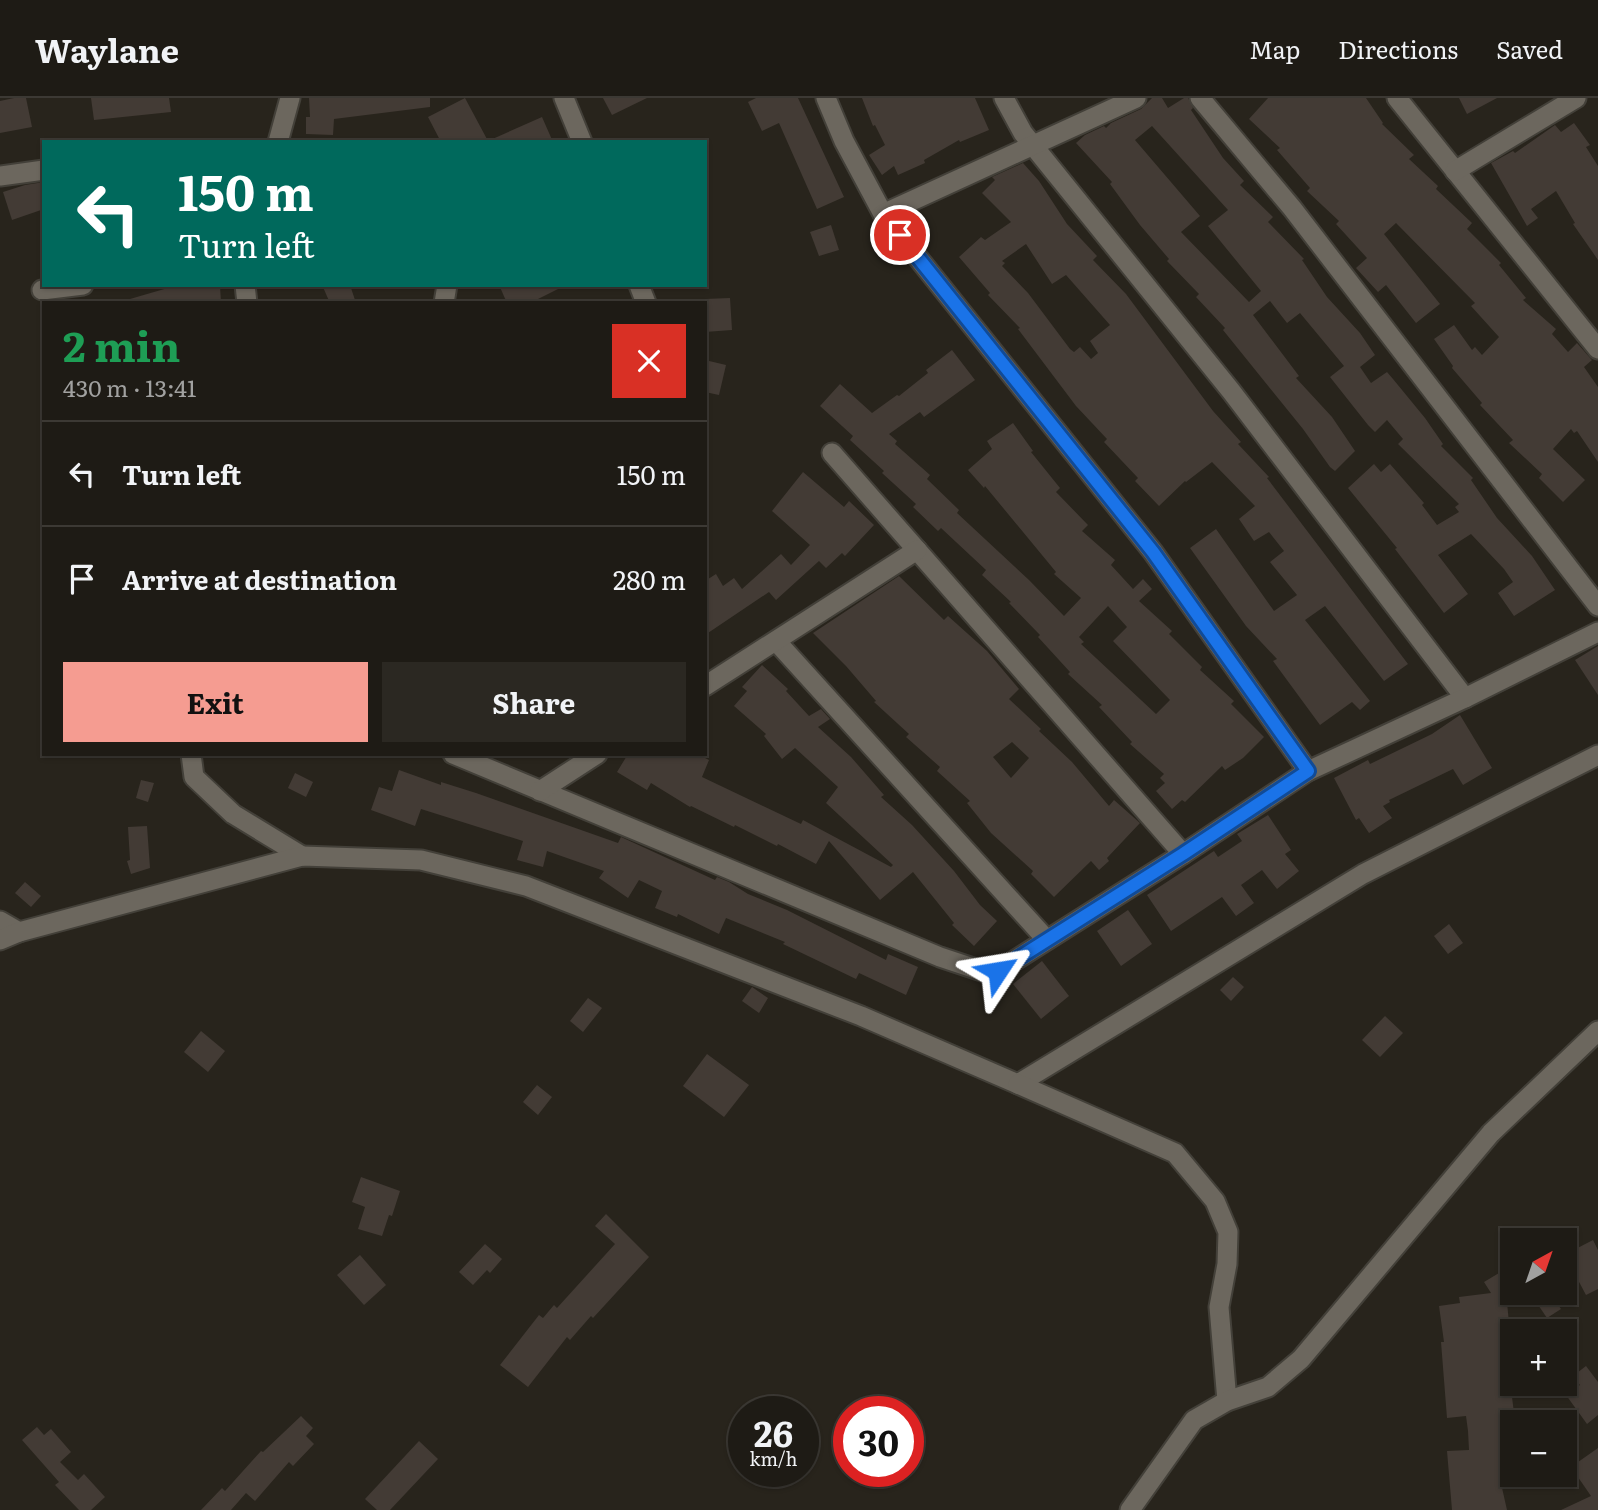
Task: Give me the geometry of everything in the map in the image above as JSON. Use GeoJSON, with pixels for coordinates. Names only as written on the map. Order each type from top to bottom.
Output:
{"type":"FeatureCollection","features":[{"type":"Feature","properties":{"kind":"street"},"geometry":{"type":"LineString","coordinates":[[279,140],[290,98]]}},
{"type":"Feature","properties":{"kind":"street"},"geometry":{"type":"LineString","coordinates":[[565,98],[581,140]]}},
{"type":"Feature","properties":{"kind":"street"},"geometry":{"type":"LineString","coordinates":[[826,98],[844,141],[883,214],[1153,552],[1308,771]]}},
{"type":"Feature","properties":{"kind":"street"},"geometry":{"type":"LineString","coordinates":[[1003,98],[1032,145],[1231,391],[1465,698]]}},
{"type":"Feature","properties":{"kind":"street"},"geometry":{"type":"LineString","coordinates":[[883,214],[1136,98]]}},
{"type":"Feature","properties":{"kind":"street"},"geometry":{"type":"LineString","coordinates":[[1200,98],[1292,208],[1598,606]]}},
{"type":"Feature","properties":{"kind":"street"},"geometry":{"type":"LineString","coordinates":[[1397,98],[1598,349]]}},
{"type":"Feature","properties":{"kind":"street"},"geometry":{"type":"LineString","coordinates":[[1455,171],[1576,98]]}},
{"type":"Feature","properties":{"kind":"street"},"geometry":{"type":"LineString","coordinates":[[0,176],[42,170]]}},
{"type":"Feature","properties":{"kind":"street"},"geometry":{"type":"LineString","coordinates":[[42,290],[67,287]]}},
{"type":"Feature","properties":{"kind":"street"},"geometry":{"type":"LineString","coordinates":[[832,453],[1183,854]]}},
{"type":"Feature","properties":{"kind":"street"},"geometry":{"type":"LineString","coordinates":[[707,685],[917,550]]}},
{"type":"Feature","properties":{"kind":"street"},"geometry":{"type":"LineString","coordinates":[[458,756],[988,974],[998,971],[1183,854],[1308,771],[1598,632]]}},
{"type":"Feature","properties":{"kind":"street"},"geometry":{"type":"LineString","coordinates":[[776,641],[1046,939]]}},
{"type":"Feature","properties":{"kind":"street"},"geometry":{"type":"LineString","coordinates":[[1018,1084],[1363,874],[1598,755]]}},
{"type":"Feature","properties":{"kind":"street"},"geometry":{"type":"LineString","coordinates":[[191,756],[194,777],[233,814],[302,856]]}},
{"type":"Feature","properties":{"kind":"street"},"geometry":{"type":"LineString","coordinates":[[540,790],[594,756]]}},
{"type":"Feature","properties":{"kind":"street"},"geometry":{"type":"LineString","coordinates":[[0,940],[19,932],[302,856],[421,860],[526,886],[861,1016],[1175,1153],[1215,1202],[1228,1232],[1227,1264],[1219,1307],[1227,1401]]}},
{"type":"Feature","properties":{"kind":"street"},"geometry":{"type":"LineString","coordinates":[[0,921],[19,932]]}},
{"type":"Feature","properties":{"kind":"street"},"geometry":{"type":"LineString","coordinates":[[1130,1510],[1194,1420],[1227,1401],[1268,1387],[1301,1359],[1491,1133],[1598,1031]]}},
{"type":"Feature","properties":{"kind":"building"},"geometry":{"type":"Polygon","coordinates":[[[26,98],[32,127],[0,133],[0,101],[26,98]]]}},
{"type":"Feature","properties":{"kind":"building"},"geometry":{"type":"Polygon","coordinates":[[[91,98],[169,98],[171,112],[94,120],[91,98]]]}},
{"type":"Feature","properties":{"kind":"building"},"geometry":{"type":"Polygon","coordinates":[[[309,98],[430,98],[430,107],[334,119],[333,135],[306,134],[306,117],[310,117],[309,98]]]}},
{"type":"Feature","properties":{"kind":"building"},"geometry":{"type":"Polygon","coordinates":[[[465,98],[487,140],[440,140],[428,117],[465,98]]]}},
{"type":"Feature","properties":{"kind":"building"},"geometry":{"type":"Polygon","coordinates":[[[603,98],[647,98],[612,115],[603,98]]]}},
{"type":"Feature","properties":{"kind":"building"},"geometry":{"type":"Polygon","coordinates":[[[756,98],[798,98],[844,197],[817,209],[779,123],[762,131],[748,102],[756,98]]]}},
{"type":"Feature","properties":{"kind":"building"},"geometry":{"type":"Polygon","coordinates":[[[862,98],[975,98],[989,130],[960,142],[959,140],[924,160],[925,163],[898,175],[894,166],[882,175],[869,155],[885,145],[875,125],[873,126],[862,98]]]}},
{"type":"Feature","properties":{"kind":"building"},"geometry":{"type":"Polygon","coordinates":[[[1152,98],[1162,98],[1168,108],[1188,98],[1193,108],[1191,110],[1223,158],[1244,181],[1240,185],[1273,217],[1268,222],[1304,259],[1302,260],[1327,297],[1360,333],[1375,355],[1360,367],[1371,383],[1387,372],[1425,418],[1443,444],[1441,446],[1473,478],[1471,480],[1497,518],[1532,556],[1555,590],[1514,616],[1498,593],[1513,582],[1471,534],[1438,555],[1468,594],[1444,613],[1395,549],[1397,548],[1348,488],[1374,464],[1381,472],[1390,464],[1424,503],[1422,505],[1437,525],[1459,512],[1455,507],[1459,504],[1398,444],[1403,439],[1387,420],[1375,432],[1368,425],[1330,377],[1344,366],[1300,313],[1287,323],[1270,301],[1253,315],[1299,376],[1296,378],[1332,417],[1355,451],[1335,471],[1330,467],[1303,429],[1223,330],[1225,328],[1196,297],[1199,294],[1167,261],[1169,259],[1110,184],[1112,182],[1076,143],[1085,135],[1104,126],[1106,128],[1141,109],[1152,98]],[[1152,126],[1135,140],[1200,216],[1181,232],[1249,302],[1261,291],[1208,226],[1228,210],[1152,126]]]}},
{"type":"Feature","properties":{"kind":"building"},"geometry":{"type":"Polygon","coordinates":[[[1268,98],[1366,98],[1382,124],[1414,155],[1409,159],[1472,223],[1467,229],[1501,263],[1499,265],[1526,298],[1523,300],[1556,329],[1552,334],[1568,352],[1577,343],[1592,360],[1584,367],[1598,387],[1598,462],[1577,431],[1574,433],[1571,429],[1553,449],[1585,480],[1563,502],[1539,478],[1542,474],[1509,443],[1513,440],[1480,405],[1482,403],[1452,368],[1434,339],[1454,325],[1472,350],[1475,347],[1482,355],[1499,337],[1471,306],[1475,303],[1396,223],[1384,234],[1440,304],[1416,323],[1386,285],[1378,292],[1356,268],[1367,258],[1336,224],[1339,221],[1307,191],[1310,188],[1277,150],[1280,148],[1249,119],[1268,98]]]}},
{"type":"Feature","properties":{"kind":"building"},"geometry":{"type":"Polygon","coordinates":[[[1459,98],[1497,98],[1467,114],[1459,98]]]}},
{"type":"Feature","properties":{"kind":"building"},"geometry":{"type":"Polygon","coordinates":[[[542,117],[552,140],[490,140],[542,117]]]}},
{"type":"Feature","properties":{"kind":"building"},"geometry":{"type":"Polygon","coordinates":[[[1574,123],[1590,145],[1586,147],[1598,166],[1598,260],[1573,224],[1575,223],[1556,191],[1531,209],[1538,218],[1527,226],[1491,163],[1513,151],[1515,153],[1555,125],[1561,132],[1574,123]]]}},
{"type":"Feature","properties":{"kind":"building"},"geometry":{"type":"Polygon","coordinates":[[[1023,163],[1039,181],[1067,224],[1097,256],[1093,260],[1126,294],[1213,411],[1241,442],[1238,444],[1269,477],[1267,478],[1408,664],[1384,681],[1325,606],[1305,620],[1370,701],[1360,710],[1352,702],[1320,725],[1273,661],[1277,659],[1246,626],[1190,548],[1216,529],[1274,611],[1297,595],[1270,562],[1284,551],[1269,532],[1254,541],[1239,519],[1255,506],[1212,462],[1185,481],[1159,506],[1135,481],[1138,478],[1104,442],[1107,439],[1076,406],[1018,329],[1020,328],[988,295],[990,293],[959,257],[981,237],[985,240],[1011,222],[982,193],[995,180],[992,177],[1023,163]],[[1026,244],[1002,261],[1005,263],[1002,266],[1028,293],[1070,349],[1074,352],[1080,347],[1091,359],[1098,353],[1090,341],[1110,325],[1066,275],[1052,284],[1026,244]]]}},
{"type":"Feature","properties":{"kind":"building"},"geometry":{"type":"Polygon","coordinates":[[[42,182],[42,210],[12,220],[3,192],[42,182]]]}},
{"type":"Feature","properties":{"kind":"building"},"geometry":{"type":"Polygon","coordinates":[[[831,225],[839,250],[819,256],[810,232],[831,225]]]}},
{"type":"Feature","properties":{"kind":"building"},"geometry":{"type":"Polygon","coordinates":[[[171,287],[220,287],[221,301],[130,301],[171,287]]]}},
{"type":"Feature","properties":{"kind":"building"},"geometry":{"type":"Polygon","coordinates":[[[323,287],[351,287],[355,301],[329,301],[323,287]]]}},
{"type":"Feature","properties":{"kind":"building"},"geometry":{"type":"Polygon","coordinates":[[[500,287],[562,287],[534,301],[506,301],[500,287]]]}},
{"type":"Feature","properties":{"kind":"building"},"geometry":{"type":"Polygon","coordinates":[[[730,298],[732,330],[707,332],[705,299],[730,298]]]}},
{"type":"Feature","properties":{"kind":"building"},"geometry":{"type":"Polygon","coordinates":[[[952,350],[975,380],[924,417],[920,412],[889,434],[897,441],[895,444],[930,475],[927,479],[959,510],[957,513],[1064,616],[1081,598],[1054,574],[1056,572],[985,486],[984,488],[968,470],[992,449],[987,441],[1013,423],[1033,451],[1031,452],[1060,488],[1056,492],[1088,525],[1082,531],[1115,560],[1111,565],[1133,589],[1143,579],[1152,589],[1139,601],[1172,631],[1169,634],[1202,667],[1200,670],[1234,701],[1231,704],[1264,737],[1243,758],[1225,770],[1222,766],[1185,802],[1182,800],[1172,809],[1156,791],[1165,783],[1160,778],[1164,774],[1130,744],[1132,742],[1099,707],[1102,705],[1068,674],[1070,672],[1038,637],[1040,635],[982,575],[986,570],[941,528],[938,531],[913,507],[916,504],[882,473],[884,471],[850,440],[853,436],[820,406],[840,384],[872,413],[928,373],[926,370],[952,350]],[[1108,606],[1079,637],[1084,642],[1081,644],[1156,714],[1170,700],[1113,641],[1127,627],[1108,606]]]}},
{"type":"Feature","properties":{"kind":"building"},"geometry":{"type":"Polygon","coordinates":[[[707,360],[726,365],[719,395],[707,392],[707,360]]]}},
{"type":"Feature","properties":{"kind":"building"},"geometry":{"type":"Polygon","coordinates":[[[803,472],[844,507],[849,501],[874,525],[845,556],[842,553],[826,568],[819,561],[776,600],[769,592],[707,634],[707,580],[716,574],[723,586],[734,578],[742,589],[781,554],[791,565],[810,545],[772,511],[803,472]]]}},
{"type":"Feature","properties":{"kind":"building"},"geometry":{"type":"Polygon","coordinates":[[[899,576],[944,620],[948,616],[987,651],[1019,689],[1009,699],[1072,762],[1109,806],[1114,800],[1140,823],[1099,870],[1091,861],[1054,897],[1031,874],[1033,871],[991,833],[967,803],[970,801],[937,771],[940,767],[906,737],[909,734],[874,702],[876,701],[846,666],[813,633],[899,576]],[[1012,742],[993,757],[1011,778],[1029,758],[1012,742]]]}},
{"type":"Feature","properties":{"kind":"building"},"geometry":{"type":"Polygon","coordinates":[[[1598,646],[1598,695],[1575,660],[1598,646]]]}},
{"type":"Feature","properties":{"kind":"building"},"geometry":{"type":"Polygon","coordinates":[[[762,665],[788,689],[786,691],[809,716],[821,709],[830,719],[818,727],[851,757],[884,795],[881,797],[912,825],[954,871],[980,905],[997,921],[974,946],[952,925],[954,923],[913,872],[880,900],[829,841],[816,864],[778,844],[777,846],[690,807],[651,783],[647,790],[617,772],[627,756],[701,756],[709,760],[702,777],[801,824],[803,820],[891,867],[893,865],[826,803],[838,787],[795,748],[782,759],[764,736],[766,734],[734,706],[747,691],[742,687],[762,665]]]}},
{"type":"Feature","properties":{"kind":"building"},"geometry":{"type":"Polygon","coordinates":[[[1460,715],[1492,768],[1463,785],[1453,769],[1389,800],[1390,802],[1383,806],[1392,818],[1369,833],[1359,818],[1356,820],[1334,778],[1368,760],[1370,764],[1432,734],[1460,715]]]}},
{"type":"Feature","properties":{"kind":"building"},"geometry":{"type":"Polygon","coordinates":[[[399,770],[441,785],[441,782],[476,793],[618,843],[621,837],[715,880],[717,877],[729,882],[748,894],[787,910],[886,960],[888,954],[918,967],[906,995],[859,973],[856,979],[783,944],[785,942],[726,918],[719,934],[678,914],[677,917],[655,908],[662,891],[639,880],[628,898],[599,878],[604,871],[547,851],[543,867],[517,860],[523,841],[421,809],[415,826],[371,810],[379,787],[392,791],[399,770]]]}},
{"type":"Feature","properties":{"kind":"building"},"geometry":{"type":"Polygon","coordinates":[[[295,773],[313,782],[306,797],[288,788],[295,773]]]}},
{"type":"Feature","properties":{"kind":"building"},"geometry":{"type":"Polygon","coordinates":[[[141,780],[154,783],[148,802],[136,798],[141,780]]]}},
{"type":"Feature","properties":{"kind":"building"},"geometry":{"type":"Polygon","coordinates":[[[1268,815],[1291,850],[1285,854],[1299,871],[1277,889],[1262,870],[1241,885],[1254,903],[1236,916],[1222,897],[1171,931],[1147,895],[1214,851],[1218,857],[1242,841],[1237,834],[1268,815]]]}},
{"type":"Feature","properties":{"kind":"building"},"geometry":{"type":"Polygon","coordinates":[[[147,826],[150,868],[131,874],[127,861],[130,860],[128,827],[147,826]]]}},
{"type":"Feature","properties":{"kind":"building"},"geometry":{"type":"Polygon","coordinates":[[[25,882],[41,896],[31,907],[15,893],[25,882]]]}},
{"type":"Feature","properties":{"kind":"building"},"geometry":{"type":"Polygon","coordinates":[[[1128,910],[1152,944],[1121,966],[1097,931],[1128,910]]]}},
{"type":"Feature","properties":{"kind":"building"},"geometry":{"type":"Polygon","coordinates":[[[1449,924],[1463,943],[1448,954],[1434,936],[1449,924]]]}},
{"type":"Feature","properties":{"kind":"building"},"geometry":{"type":"Polygon","coordinates":[[[1042,961],[1069,996],[1041,1019],[1013,984],[1042,961]]]}},
{"type":"Feature","properties":{"kind":"building"},"geometry":{"type":"Polygon","coordinates":[[[1233,977],[1244,987],[1231,1001],[1220,990],[1233,977]]]}},
{"type":"Feature","properties":{"kind":"building"},"geometry":{"type":"Polygon","coordinates":[[[752,987],[768,998],[759,1013],[742,1001],[752,987]]]}},
{"type":"Feature","properties":{"kind":"building"},"geometry":{"type":"Polygon","coordinates":[[[588,998],[602,1008],[583,1032],[570,1021],[588,998]]]}},
{"type":"Feature","properties":{"kind":"building"},"geometry":{"type":"Polygon","coordinates":[[[1385,1016],[1403,1033],[1380,1057],[1362,1040],[1385,1016]]]}},
{"type":"Feature","properties":{"kind":"building"},"geometry":{"type":"Polygon","coordinates":[[[201,1031],[225,1051],[208,1072],[184,1052],[201,1031]]]}},
{"type":"Feature","properties":{"kind":"building"},"geometry":{"type":"Polygon","coordinates":[[[707,1054],[749,1085],[724,1117],[683,1086],[707,1054]]]}},
{"type":"Feature","properties":{"kind":"building"},"geometry":{"type":"Polygon","coordinates":[[[537,1085],[552,1097],[538,1115],[523,1102],[537,1085]]]}},
{"type":"Feature","properties":{"kind":"building"},"geometry":{"type":"Polygon","coordinates":[[[361,1177],[400,1191],[382,1236],[358,1229],[365,1207],[352,1202],[361,1177]]]}},
{"type":"Feature","properties":{"kind":"building"},"geometry":{"type":"Polygon","coordinates":[[[606,1214],[649,1257],[593,1318],[591,1316],[570,1340],[567,1337],[528,1387],[500,1365],[539,1315],[543,1318],[554,1305],[557,1308],[615,1244],[595,1226],[606,1214]]]}},
{"type":"Feature","properties":{"kind":"building"},"geometry":{"type":"Polygon","coordinates":[[[1593,1240],[1598,1250],[1598,1289],[1586,1295],[1577,1281],[1577,1248],[1593,1240]]]}},
{"type":"Feature","properties":{"kind":"building"},"geometry":{"type":"Polygon","coordinates":[[[485,1244],[502,1259],[490,1273],[487,1270],[473,1285],[459,1272],[485,1244]]]}},
{"type":"Feature","properties":{"kind":"building"},"geometry":{"type":"Polygon","coordinates":[[[360,1255],[386,1285],[364,1305],[337,1275],[360,1255]]]}},
{"type":"Feature","properties":{"kind":"building"},"geometry":{"type":"Polygon","coordinates":[[[1500,1272],[1500,1306],[1507,1306],[1509,1319],[1500,1319],[1500,1396],[1514,1396],[1514,1410],[1500,1410],[1498,1470],[1507,1510],[1452,1510],[1447,1451],[1469,1450],[1468,1431],[1466,1416],[1447,1418],[1441,1342],[1444,1342],[1439,1306],[1460,1303],[1459,1297],[1491,1293],[1484,1282],[1500,1272]]]}},
{"type":"Feature","properties":{"kind":"building"},"geometry":{"type":"Polygon","coordinates":[[[1539,1306],[1559,1306],[1561,1309],[1547,1318],[1539,1306]]]}},
{"type":"Feature","properties":{"kind":"building"},"geometry":{"type":"Polygon","coordinates":[[[1586,1366],[1598,1382],[1598,1415],[1587,1424],[1567,1396],[1577,1396],[1577,1387],[1580,1385],[1577,1373],[1586,1366]]]}},
{"type":"Feature","properties":{"kind":"building"},"geometry":{"type":"Polygon","coordinates":[[[301,1416],[313,1428],[306,1436],[314,1444],[293,1466],[289,1462],[255,1501],[246,1493],[231,1510],[201,1510],[222,1488],[225,1491],[261,1451],[301,1416]]]}},
{"type":"Feature","properties":{"kind":"building"},"geometry":{"type":"Polygon","coordinates":[[[37,1427],[44,1435],[51,1429],[71,1452],[60,1462],[78,1480],[84,1474],[105,1497],[91,1510],[79,1510],[55,1485],[59,1482],[22,1440],[37,1427]]]}},
{"type":"Feature","properties":{"kind":"building"},"geometry":{"type":"Polygon","coordinates":[[[419,1441],[438,1459],[390,1510],[377,1510],[365,1499],[419,1441]]]}},
{"type":"Feature","properties":{"kind":"building"},"geometry":{"type":"Polygon","coordinates":[[[1598,1448],[1598,1510],[1561,1510],[1591,1496],[1577,1476],[1577,1463],[1598,1448]]]}},
{"type":"Feature","properties":{"kind":"route"},"geometry":{"type":"LineString","coordinates":[[900,235],[1153,552],[1308,771],[998,971]]}}]}
